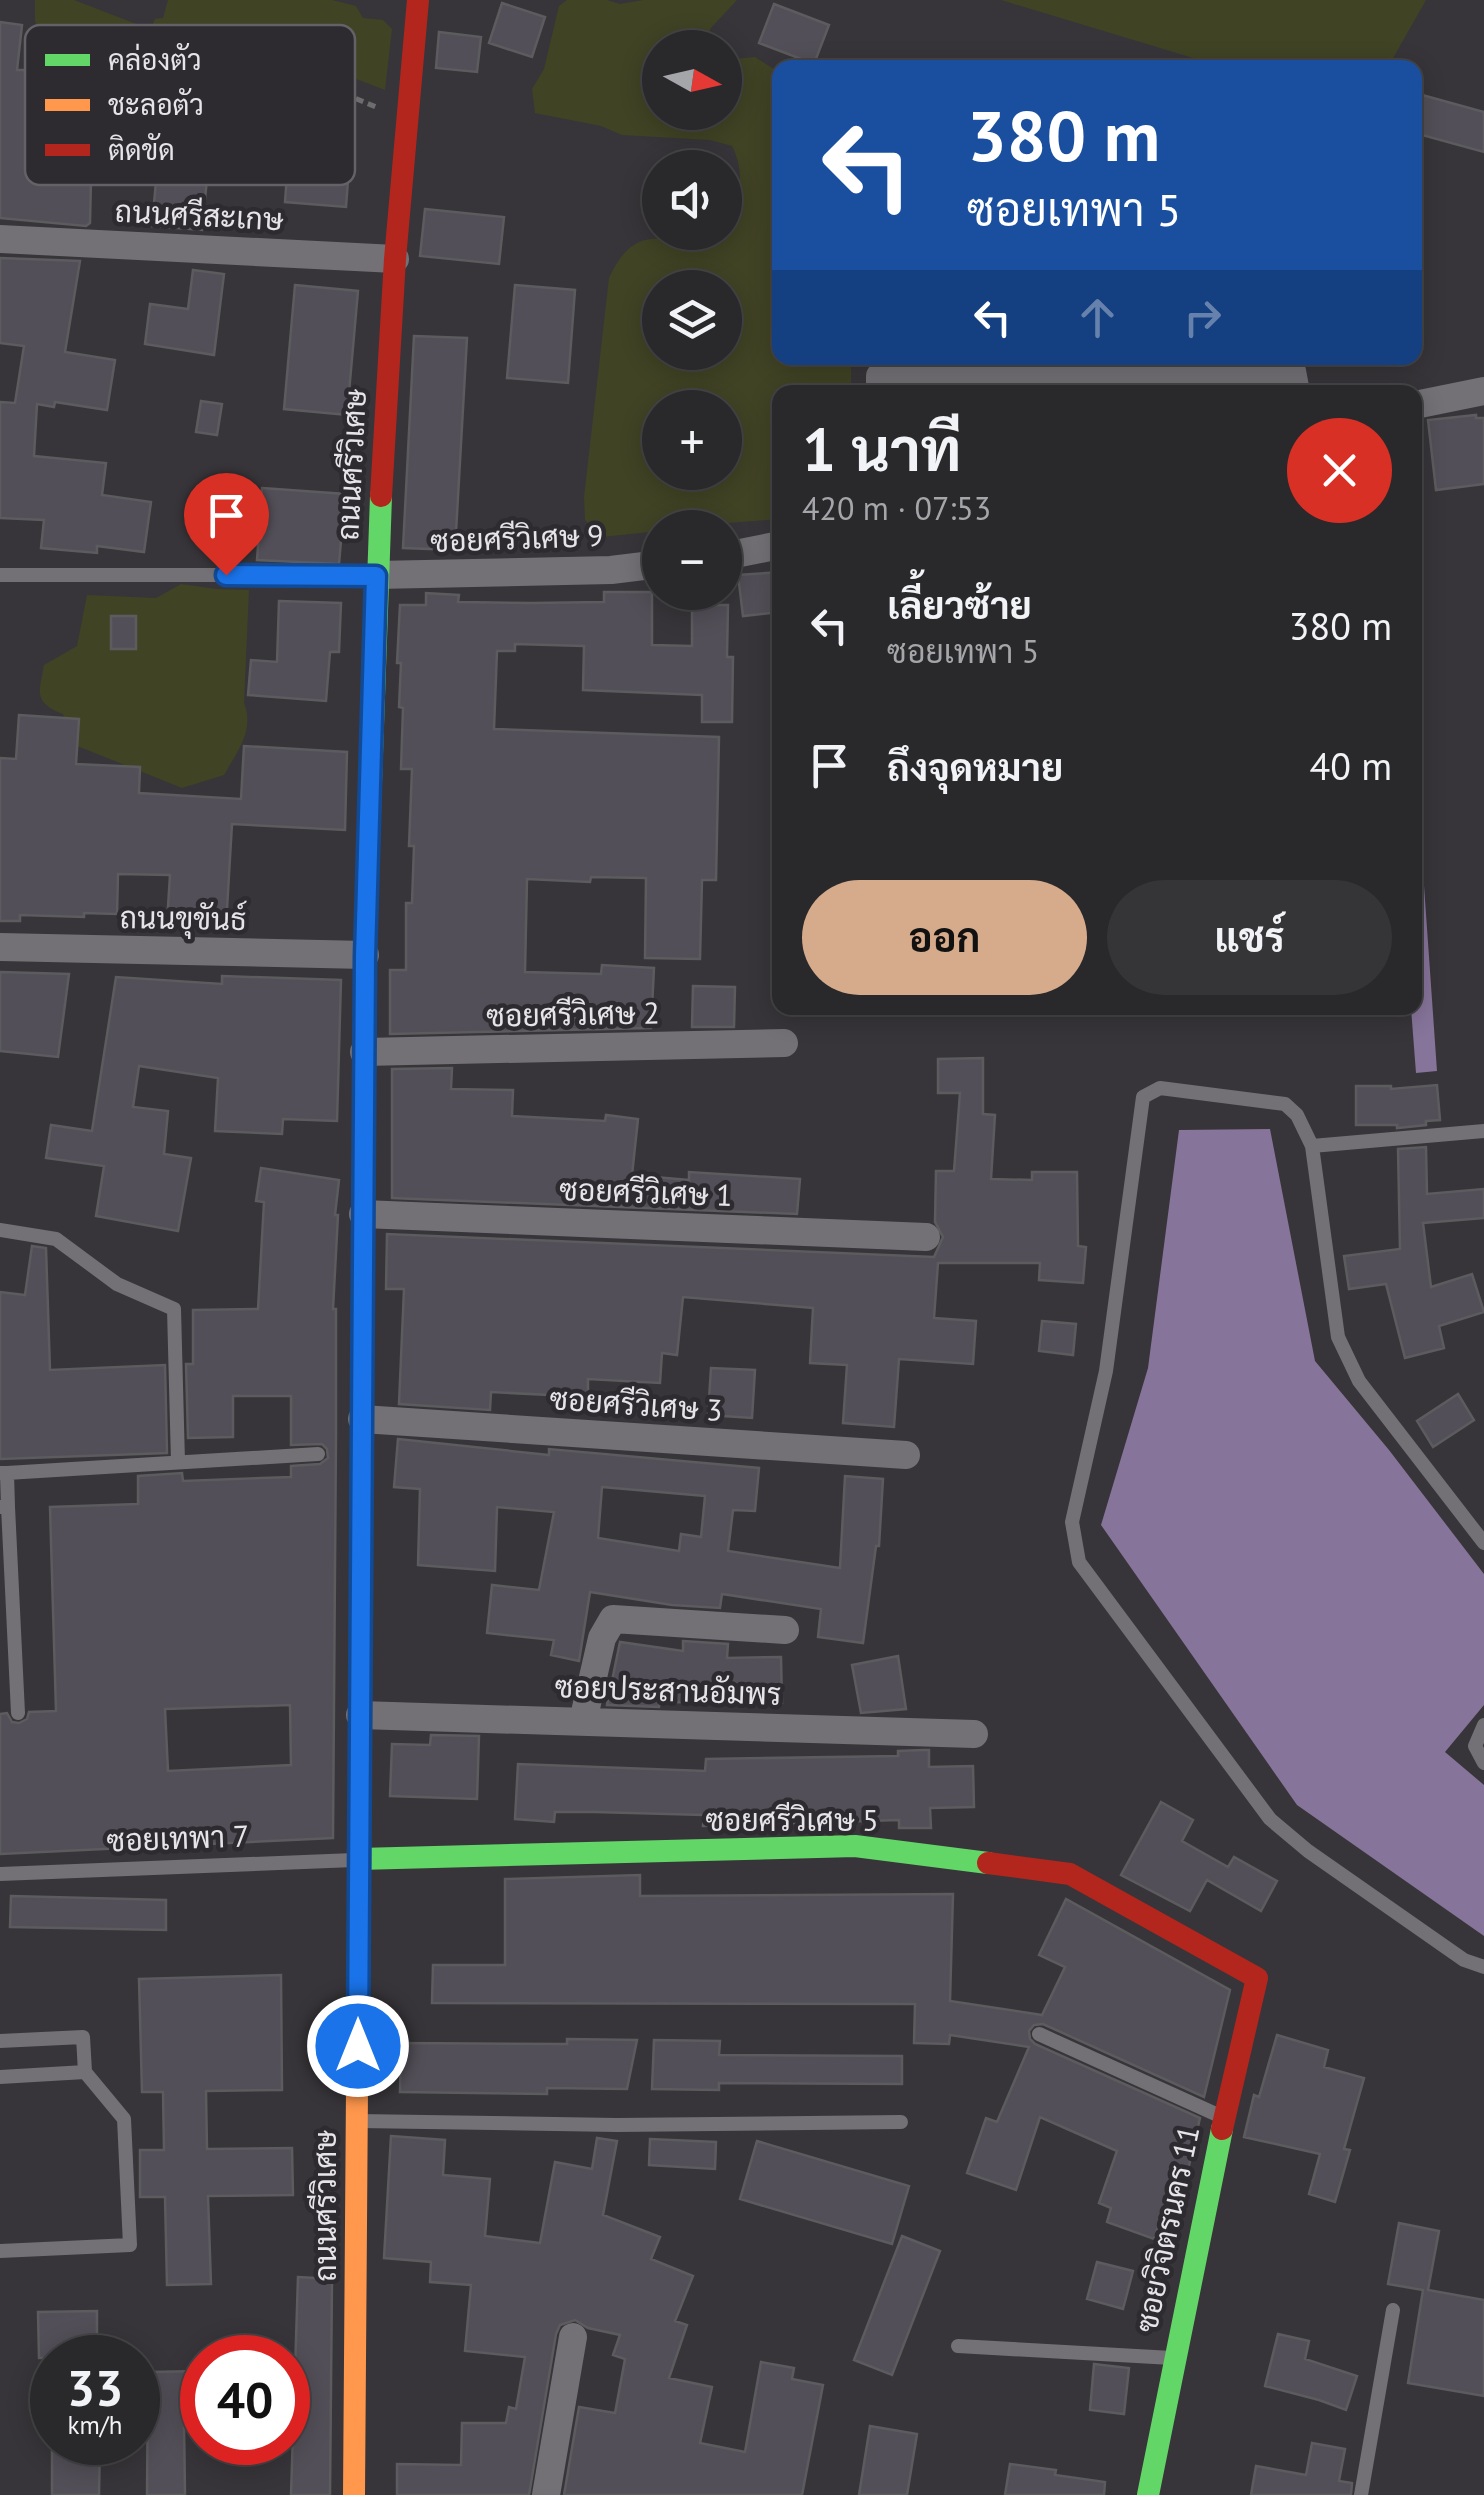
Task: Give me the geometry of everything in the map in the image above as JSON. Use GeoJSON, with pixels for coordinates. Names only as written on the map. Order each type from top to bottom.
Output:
{"type":"FeatureCollection","features":[{"type":"Feature","properties":{"kind":"street","name":"ถนนศรีวิเศษ"},"geometry":{"type":"LineString","coordinates":[[354,2495],[365,956],[376,576],[395,259],[418,0]]}},
{"type":"Feature","properties":{"kind":"street","name":"ถนนศรีสะเกษ"},"geometry":{"type":"LineString","coordinates":[[0,239],[395,259]]}},
{"type":"Feature","properties":{"kind":"street"},"geometry":{"type":"LineString","coordinates":[[880,385],[880,376],[1292,371],[1295,385]]}},
{"type":"Feature","properties":{"kind":"street"},"geometry":{"type":"LineString","coordinates":[[1422,404],[1484,390]]}},
{"type":"Feature","properties":{"kind":"street"},"geometry":{"type":"LineString","coordinates":[[742,552],[772,546]]}},
{"type":"Feature","properties":{"kind":"street","name":"ซอยศรีวิเศษ 9"},"geometry":{"type":"LineString","coordinates":[[376,576],[642,566]]}},
{"type":"Feature","properties":{"kind":"street","name":"ถนนขุขันธ์"},"geometry":{"type":"LineString","coordinates":[[0,947],[365,956]]}},
{"type":"Feature","properties":{"kind":"street","name":"ซอยศรีวิเศษ 2"},"geometry":{"type":"LineString","coordinates":[[364,1052],[784,1043]]}},
{"type":"Feature","properties":{"kind":"street","name":"ซอยศรีวิเศษ 1"},"geometry":{"type":"LineString","coordinates":[[364,1214],[926,1237]]}},
{"type":"Feature","properties":{"kind":"street","name":"ซอยศรีวิเศษ 3"},"geometry":{"type":"LineString","coordinates":[[362,1419],[906,1455]]}},
{"type":"Feature","properties":{"kind":"street"},"geometry":{"type":"LineString","coordinates":[[583,1721],[602,1638],[613,1619],[785,1630]]}},
{"type":"Feature","properties":{"kind":"street","name":"ซอยประสานอัมพร"},"geometry":{"type":"LineString","coordinates":[[360,1715],[974,1734]]}},
{"type":"Feature","properties":{"kind":"street","name":"ซอยศรีวิเศษ 5"},"geometry":{"type":"LineString","coordinates":[[359,1859],[854,1846],[1050,1871],[1070,1874],[1257,1978]]}},
{"type":"Feature","properties":{"kind":"street","name":"ซอยวิจิตรนคร 11"},"geometry":{"type":"LineString","coordinates":[[1148,2495],[1172,2358],[1257,1978]]}},
{"type":"Feature","properties":{"kind":"street"},"geometry":{"type":"LineString","coordinates":[[546,2495],[573,2336]]}},
{"type":"Feature","properties":{"kind":"lane"},"geometry":{"type":"LineString","coordinates":[[0,575],[376,576]]}},
{"type":"Feature","properties":{"kind":"lane"},"geometry":{"type":"LineString","coordinates":[[1484,1543],[1359,1380],[1338,1338],[1312,1146],[1298,1116],[1285,1104],[1160,1088],[1142,1097],[1106,1370],[1072,1522],[1079,1562],[1270,1819],[1323,1862],[1464,1960],[1484,1967]]}},
{"type":"Feature","properties":{"kind":"lane"},"geometry":{"type":"LineString","coordinates":[[1312,1146],[1484,1131]]}},
{"type":"Feature","properties":{"kind":"lane"},"geometry":{"type":"LineString","coordinates":[[0,1230],[56,1239],[116,1284],[174,1309],[178,1462]]}},
{"type":"Feature","properties":{"kind":"lane"},"geometry":{"type":"LineString","coordinates":[[18,1713],[3,1473],[318,1454]]}},
{"type":"Feature","properties":{"kind":"lane"},"geometry":{"type":"LineString","coordinates":[[1484,1725],[1475,1746],[1484,1763]]}},
{"type":"Feature","properties":{"kind":"lane","name":"ซอยเทพา 7"},"geometry":{"type":"LineString","coordinates":[[0,1874],[359,1859]]}},
{"type":"Feature","properties":{"kind":"lane"},"geometry":{"type":"LineString","coordinates":[[1039,2034],[1223,2118]]}},
{"type":"Feature","properties":{"kind":"lane"},"geometry":{"type":"LineString","coordinates":[[0,2041],[83,2037],[85,2072],[124,2118],[130,2245],[0,2251]]}},
{"type":"Feature","properties":{"kind":"lane"},"geometry":{"type":"LineString","coordinates":[[0,2077],[85,2072]]}},
{"type":"Feature","properties":{"kind":"lane"},"geometry":{"type":"LineString","coordinates":[[357,2121],[616,2125],[901,2122]]}},
{"type":"Feature","properties":{"kind":"lane"},"geometry":{"type":"LineString","coordinates":[[1361,2495],[1393,2310]]}},
{"type":"Feature","properties":{"kind":"lane"},"geometry":{"type":"LineString","coordinates":[[958,2346],[1172,2358]]}},
{"type":"Feature","properties":{"kind":"path"},"geometry":{"type":"LineString","coordinates":[[355,98],[407,115]]}},
{"type":"Feature","properties":{"kind":"green space"},"geometry":{"type":"Polygon","coordinates":[[[35,0],[74,0],[139,25],[36,25],[35,0]]]}},
{"type":"Feature","properties":{"kind":"green space"},"geometry":{"type":"Polygon","coordinates":[[[168,0],[332,0],[356,6],[363,18],[383,20],[392,29],[385,90],[355,79],[355,25],[152,25],[155,19],[163,18],[168,0]]]}},
{"type":"Feature","properties":{"kind":"green space"},"geometry":{"type":"Polygon","coordinates":[[[567,0],[607,0],[620,4],[643,0],[737,0],[710,30],[642,30],[642,130],[742,130],[742,58],[755,57],[772,68],[772,365],[851,365],[851,385],[772,385],[772,520],[742,522],[742,510],[642,510],[642,533],[601,537],[585,520],[584,497],[609,278],[627,250],[642,242],[642,250],[742,250],[742,150],[710,140],[622,135],[601,126],[535,113],[532,89],[544,69],[559,6],[567,0]]]}},
{"type":"Feature","properties":{"kind":"green space"},"geometry":{"type":"Polygon","coordinates":[[[1001,0],[1426,0],[1392,60],[1200,60],[1001,0]]]}},
{"type":"Feature","properties":{"kind":"green space"},"geometry":{"type":"Polygon","coordinates":[[[181,584],[249,590],[244,703],[247,722],[243,741],[224,775],[182,788],[75,745],[63,714],[40,696],[44,665],[77,646],[87,595],[156,598],[181,584]]]}},
{"type":"Feature","properties":{"kind":"shaded area"},"geometry":{"type":"Polygon","coordinates":[[[1422,857],[1437,1071],[1416,1073],[1412,1015],[1422,1015],[1422,857]]]}},
{"type":"Feature","properties":{"kind":"shaded area"},"geometry":{"type":"Polygon","coordinates":[[[1270,1129],[1315,1361],[1484,1574],[1484,1705],[1445,1752],[1484,1785],[1484,1936],[1297,1805],[1101,1525],[1148,1368],[1179,1130],[1270,1129]]]}},
{"type":"Feature","properties":{"kind":"building"},"geometry":{"type":"Polygon","coordinates":[[[502,3],[545,17],[532,57],[489,43],[502,3]]]}},
{"type":"Feature","properties":{"kind":"building"},"geometry":{"type":"Polygon","coordinates":[[[774,4],[829,25],[816,60],[804,60],[759,43],[774,4]]]}},
{"type":"Feature","properties":{"kind":"building"},"geometry":{"type":"Polygon","coordinates":[[[0,22],[22,25],[17,70],[25,70],[25,185],[91,185],[90,223],[86,226],[0,218],[0,22]]]}},
{"type":"Feature","properties":{"kind":"building"},"geometry":{"type":"Polygon","coordinates":[[[439,32],[481,37],[477,72],[436,68],[439,32]]]}},
{"type":"Feature","properties":{"kind":"building"},"geometry":{"type":"Polygon","coordinates":[[[1422,95],[1484,112],[1484,152],[1422,135],[1422,95]]]}},
{"type":"Feature","properties":{"kind":"building"},"geometry":{"type":"Polygon","coordinates":[[[156,185],[206,185],[202,230],[152,226],[156,185]]]}},
{"type":"Feature","properties":{"kind":"building"},"geometry":{"type":"Polygon","coordinates":[[[286,185],[348,185],[346,207],[285,202],[286,185]]]}},
{"type":"Feature","properties":{"kind":"building"},"geometry":{"type":"Polygon","coordinates":[[[425,209],[504,217],[499,264],[420,256],[425,209]]]}},
{"type":"Feature","properties":{"kind":"building"},"geometry":{"type":"Polygon","coordinates":[[[0,258],[80,261],[65,352],[115,360],[107,410],[55,402],[54,407],[37,404],[34,456],[106,463],[102,495],[151,502],[144,552],[97,546],[97,553],[41,548],[44,520],[0,518],[0,402],[15,403],[24,346],[0,343],[0,258]]]}},
{"type":"Feature","properties":{"kind":"building"},"geometry":{"type":"Polygon","coordinates":[[[193,270],[224,274],[214,355],[145,344],[150,304],[188,309],[193,270]]]}},
{"type":"Feature","properties":{"kind":"building"},"geometry":{"type":"Polygon","coordinates":[[[295,285],[358,291],[347,415],[284,409],[295,285]]]}},
{"type":"Feature","properties":{"kind":"building"},"geometry":{"type":"Polygon","coordinates":[[[515,285],[575,290],[568,383],[507,378],[515,285]]]}},
{"type":"Feature","properties":{"kind":"building"},"geometry":{"type":"Polygon","coordinates":[[[414,336],[467,338],[455,550],[403,548],[414,336]]]}},
{"type":"Feature","properties":{"kind":"building"},"geometry":{"type":"Polygon","coordinates":[[[201,401],[222,404],[217,435],[196,432],[201,401]]]}},
{"type":"Feature","properties":{"kind":"building"},"geometry":{"type":"Polygon","coordinates":[[[1476,415],[1484,418],[1484,484],[1436,490],[1428,420],[1476,415]]]}},
{"type":"Feature","properties":{"kind":"building"},"geometry":{"type":"Polygon","coordinates":[[[262,488],[345,494],[339,564],[257,560],[262,488]]]}},
{"type":"Feature","properties":{"kind":"building"},"geometry":{"type":"Polygon","coordinates":[[[772,573],[772,613],[743,616],[742,575],[772,573]]]}},
{"type":"Feature","properties":{"kind":"building"},"geometry":{"type":"Polygon","coordinates":[[[604,592],[642,592],[642,610],[652,610],[652,645],[692,646],[692,610],[728,610],[727,657],[733,657],[732,722],[702,722],[702,695],[583,690],[584,646],[515,644],[515,651],[497,651],[494,729],[719,737],[716,880],[702,880],[700,959],[645,958],[646,878],[591,877],[590,882],[527,879],[525,972],[601,974],[602,965],[654,968],[651,1028],[390,1034],[390,970],[406,970],[406,903],[412,903],[414,846],[409,846],[412,769],[401,769],[403,708],[399,707],[401,663],[397,663],[400,605],[426,605],[426,593],[459,595],[458,602],[604,602],[604,592]]]}},
{"type":"Feature","properties":{"kind":"building"},"geometry":{"type":"Polygon","coordinates":[[[279,601],[341,603],[339,652],[330,652],[326,701],[248,695],[251,660],[277,662],[279,601]]]}},
{"type":"Feature","properties":{"kind":"building"},"geometry":{"type":"Polygon","coordinates":[[[111,616],[136,616],[136,649],[111,649],[111,616]]]}},
{"type":"Feature","properties":{"kind":"building"},"geometry":{"type":"Polygon","coordinates":[[[19,715],[79,719],[76,764],[140,767],[139,793],[241,799],[244,746],[347,752],[345,830],[232,824],[226,926],[167,923],[170,875],[118,874],[117,914],[20,915],[20,921],[0,921],[0,758],[16,759],[19,715]]]}},
{"type":"Feature","properties":{"kind":"building"},"geometry":{"type":"Polygon","coordinates":[[[0,972],[69,974],[58,1057],[0,1051],[0,972]]]}},
{"type":"Feature","properties":{"kind":"building"},"geometry":{"type":"Polygon","coordinates":[[[222,976],[341,980],[337,1121],[283,1119],[282,1134],[215,1131],[218,1078],[139,1066],[133,1107],[168,1111],[164,1154],[191,1158],[178,1231],[96,1216],[104,1166],[46,1158],[51,1125],[92,1131],[116,977],[222,984],[222,976]]]}},
{"type":"Feature","properties":{"kind":"building"},"geometry":{"type":"Polygon","coordinates":[[[693,986],[735,987],[734,1027],[692,1027],[693,986]]]}},
{"type":"Feature","properties":{"kind":"building"},"geometry":{"type":"Polygon","coordinates":[[[983,1058],[983,1114],[995,1115],[991,1179],[1032,1180],[1032,1172],[1077,1172],[1078,1246],[1086,1247],[1083,1283],[1039,1280],[1040,1263],[938,1263],[934,1318],[976,1321],[973,1364],[899,1359],[894,1427],[843,1423],[847,1365],[810,1363],[813,1308],[683,1297],[677,1355],[662,1353],[660,1383],[588,1379],[588,1397],[491,1392],[490,1410],[399,1404],[404,1289],[386,1289],[387,1234],[934,1257],[943,1237],[935,1222],[936,1171],[954,1171],[960,1093],[938,1093],[938,1059],[983,1058]]]}},
{"type":"Feature","properties":{"kind":"building"},"geometry":{"type":"Polygon","coordinates":[[[452,1068],[451,1089],[513,1090],[512,1116],[605,1121],[606,1115],[638,1119],[632,1175],[689,1180],[689,1172],[800,1179],[797,1214],[392,1198],[392,1069],[452,1068]]]}},
{"type":"Feature","properties":{"kind":"building"},"geometry":{"type":"Polygon","coordinates":[[[1437,1085],[1440,1120],[1397,1128],[1356,1125],[1356,1086],[1391,1089],[1437,1085]]]}},
{"type":"Feature","properties":{"kind":"building"},"geometry":{"type":"Polygon","coordinates":[[[1426,1147],[1427,1194],[1484,1189],[1484,1218],[1423,1223],[1431,1287],[1472,1274],[1484,1312],[1439,1326],[1444,1348],[1405,1358],[1386,1284],[1349,1289],[1344,1256],[1400,1249],[1398,1149],[1426,1147]]]}},
{"type":"Feature","properties":{"kind":"building"},"geometry":{"type":"Polygon","coordinates":[[[261,1168],[339,1180],[333,1309],[333,1838],[0,1854],[0,1714],[7,1713],[12,1722],[19,1723],[27,1719],[29,1712],[56,1711],[50,1507],[138,1504],[138,1476],[182,1473],[183,1481],[291,1477],[291,1466],[320,1464],[328,1458],[322,1444],[291,1445],[291,1396],[233,1396],[233,1437],[188,1438],[186,1364],[193,1364],[193,1310],[258,1309],[264,1202],[256,1201],[261,1168]],[[290,1705],[165,1709],[168,1771],[291,1765],[290,1705]]]}},
{"type":"Feature","properties":{"kind":"building"},"geometry":{"type":"Polygon","coordinates":[[[32,1246],[46,1248],[50,1370],[165,1365],[167,1453],[0,1459],[0,1292],[25,1295],[32,1246]]]}},
{"type":"Feature","properties":{"kind":"building"},"geometry":{"type":"Polygon","coordinates":[[[1042,1321],[1076,1324],[1073,1355],[1039,1351],[1042,1321]]]}},
{"type":"Feature","properties":{"kind":"building"},"geometry":{"type":"Polygon","coordinates":[[[711,1368],[755,1370],[752,1418],[708,1415],[711,1368]]]}},
{"type":"Feature","properties":{"kind":"building"},"geometry":{"type":"Polygon","coordinates":[[[1458,1394],[1474,1420],[1433,1447],[1417,1421],[1458,1394]]]}},
{"type":"Feature","properties":{"kind":"building"},"geometry":{"type":"Polygon","coordinates":[[[398,1439],[549,1455],[549,1449],[759,1468],[755,1511],[733,1510],[728,1551],[840,1568],[845,1476],[883,1479],[879,1546],[863,1643],[818,1637],[821,1609],[722,1594],[720,1608],[590,1592],[579,1661],[551,1655],[554,1640],[487,1633],[492,1585],[539,1590],[554,1512],[497,1507],[495,1571],[418,1565],[420,1489],[394,1487],[398,1439]],[[602,1487],[598,1538],[679,1551],[681,1534],[701,1537],[705,1496],[602,1487]]]}},
{"type":"Feature","properties":{"kind":"building"},"geometry":{"type":"Polygon","coordinates":[[[683,1641],[728,1644],[727,1658],[781,1657],[782,1703],[607,1705],[620,1642],[683,1651],[683,1641]]]}},
{"type":"Feature","properties":{"kind":"building"},"geometry":{"type":"Polygon","coordinates":[[[898,1656],[906,1709],[861,1713],[852,1665],[898,1656]]]}},
{"type":"Feature","properties":{"kind":"building"},"geometry":{"type":"Polygon","coordinates":[[[431,1735],[479,1736],[477,1799],[390,1796],[392,1744],[430,1745],[431,1735]]]}},
{"type":"Feature","properties":{"kind":"building"},"geometry":{"type":"Polygon","coordinates":[[[929,1750],[929,1767],[973,1766],[974,1807],[930,1808],[931,1828],[899,1828],[899,1820],[703,1826],[704,1815],[594,1812],[555,1812],[554,1822],[515,1819],[518,1764],[705,1771],[706,1759],[898,1756],[898,1751],[929,1750]]]}},
{"type":"Feature","properties":{"kind":"building"},"geometry":{"type":"Polygon","coordinates":[[[1161,1802],[1193,1820],[1182,1841],[1228,1867],[1234,1857],[1277,1881],[1261,1911],[1207,1880],[1190,1911],[1121,1875],[1161,1802]]]}},
{"type":"Feature","properties":{"kind":"building"},"geometry":{"type":"Polygon","coordinates":[[[640,1875],[640,1896],[953,1894],[950,2001],[1042,2015],[1065,1967],[1039,1955],[1066,1899],[1230,1990],[1204,2097],[1043,2024],[1034,2025],[1029,2031],[1035,2044],[1200,2118],[1188,2170],[1184,2180],[1175,2176],[1154,2239],[1107,2222],[1111,2208],[1099,2203],[1117,2151],[1040,2117],[1016,2190],[967,2173],[986,2118],[997,2122],[1029,2047],[950,2035],[949,2044],[914,2043],[915,2004],[432,2003],[433,1965],[505,1965],[505,1879],[640,1875]]]}},
{"type":"Feature","properties":{"kind":"building"},"geometry":{"type":"Polygon","coordinates":[[[11,1896],[166,1900],[166,1930],[10,1927],[11,1896]]]}},
{"type":"Feature","properties":{"kind":"building"},"geometry":{"type":"Polygon","coordinates":[[[281,1975],[282,2090],[206,2091],[207,2149],[292,2148],[293,2195],[208,2196],[211,2284],[167,2285],[165,2197],[140,2197],[140,2150],[164,2150],[163,2092],[142,2092],[139,1979],[281,1975]]]}},
{"type":"Feature","properties":{"kind":"building"},"geometry":{"type":"Polygon","coordinates":[[[1277,2035],[1328,2050],[1324,2067],[1364,2078],[1344,2149],[1350,2150],[1335,2202],[1309,2194],[1320,2154],[1244,2137],[1254,2095],[1259,2097],[1277,2035]]]}},
{"type":"Feature","properties":{"kind":"building"},"geometry":{"type":"Polygon","coordinates":[[[567,2039],[637,2040],[627,2089],[547,2088],[547,2094],[400,2092],[401,2043],[567,2044],[567,2039]]]}},
{"type":"Feature","properties":{"kind":"building"},"geometry":{"type":"Polygon","coordinates":[[[654,2040],[720,2041],[719,2055],[902,2056],[902,2084],[719,2083],[719,2090],[652,2089],[654,2040]]]}},
{"type":"Feature","properties":{"kind":"building"},"geometry":{"type":"Polygon","coordinates":[[[391,2136],[445,2140],[443,2175],[490,2179],[485,2236],[540,2243],[555,2162],[592,2169],[597,2138],[617,2141],[603,2215],[660,2237],[651,2259],[693,2276],[675,2321],[687,2325],[669,2378],[712,2387],[700,2443],[745,2452],[761,2362],[794,2368],[792,2379],[823,2385],[802,2495],[564,2495],[579,2407],[615,2413],[625,2359],[613,2355],[620,2335],[588,2328],[575,2320],[560,2325],[556,2334],[529,2495],[397,2495],[397,2464],[461,2465],[462,2423],[506,2423],[509,2407],[516,2409],[525,2357],[465,2351],[471,2285],[430,2282],[431,2262],[384,2258],[391,2136]]]}},
{"type":"Feature","properties":{"kind":"building"},"geometry":{"type":"Polygon","coordinates":[[[650,2139],[716,2142],[715,2169],[649,2165],[650,2139]]]}},
{"type":"Feature","properties":{"kind":"building"},"geometry":{"type":"Polygon","coordinates":[[[757,2141],[909,2186],[892,2244],[740,2199],[757,2141]]]}},
{"type":"Feature","properties":{"kind":"building"},"geometry":{"type":"Polygon","coordinates":[[[1399,2223],[1439,2231],[1428,2290],[1484,2300],[1484,2396],[1408,2383],[1423,2290],[1388,2284],[1399,2223]]]}},
{"type":"Feature","properties":{"kind":"building"},"geometry":{"type":"Polygon","coordinates":[[[902,2236],[940,2251],[892,2375],[854,2360],[902,2236]]]}},
{"type":"Feature","properties":{"kind":"building"},"geometry":{"type":"Polygon","coordinates":[[[1097,2262],[1133,2271],[1123,2309],[1087,2299],[1097,2262]]]}},
{"type":"Feature","properties":{"kind":"building"},"geometry":{"type":"Polygon","coordinates":[[[298,2277],[332,2279],[330,2495],[291,2495],[292,2465],[310,2465],[310,2335],[296,2335],[298,2277]]]}},
{"type":"Feature","properties":{"kind":"building"},"geometry":{"type":"Polygon","coordinates":[[[97,2311],[97,2335],[38,2335],[38,2312],[97,2311]]]}},
{"type":"Feature","properties":{"kind":"building"},"geometry":{"type":"Polygon","coordinates":[[[1278,2334],[1309,2341],[1305,2359],[1357,2376],[1346,2410],[1265,2386],[1278,2334]]]}},
{"type":"Feature","properties":{"kind":"building"},"geometry":{"type":"Polygon","coordinates":[[[1094,2364],[1129,2368],[1124,2414],[1090,2410],[1094,2364]]]}},
{"type":"Feature","properties":{"kind":"building"},"geometry":{"type":"Polygon","coordinates":[[[180,2371],[180,2465],[185,2465],[185,2495],[147,2495],[147,2465],[160,2465],[160,2372],[180,2371]]]}},
{"type":"Feature","properties":{"kind":"building"},"geometry":{"type":"Polygon","coordinates":[[[870,2426],[917,2434],[907,2495],[859,2495],[870,2426]]]}},
{"type":"Feature","properties":{"kind":"building"},"geometry":{"type":"Polygon","coordinates":[[[1312,2443],[1345,2449],[1339,2481],[1352,2483],[1351,2495],[1251,2495],[1256,2466],[1306,2475],[1312,2443]]]}},
{"type":"Feature","properties":{"kind":"building"},"geometry":{"type":"Polygon","coordinates":[[[1010,2464],[1105,2482],[1104,2495],[1005,2495],[1010,2464]]]}},
{"type":"Feature","properties":{"kind":"building"},"geometry":{"type":"Polygon","coordinates":[[[52,2465],[100,2465],[99,2495],[52,2495],[52,2465]]]}},
{"type":"Feature","properties":{"kind":"traffic: fast"},"geometry":{"type":"LineString","coordinates":[[359,1817],[365,955],[381,496]]}},
{"type":"Feature","properties":{"kind":"traffic: fast"},"geometry":{"type":"LineString","coordinates":[[359,1859],[855,1846],[988,1863]]}},
{"type":"Feature","properties":{"kind":"traffic: fast"},"geometry":{"type":"LineString","coordinates":[[1148,2495],[1222,2129]]}},
{"type":"Feature","properties":{"kind":"traffic: slow"},"geometry":{"type":"LineString","coordinates":[[354,2495],[359,1817]]}},
{"type":"Feature","properties":{"kind":"traffic: jam"},"geometry":{"type":"LineString","coordinates":[[381,496],[395,259],[418,0]]}},
{"type":"Feature","properties":{"kind":"traffic: jam"},"geometry":{"type":"LineString","coordinates":[[988,1863],[1070,1874],[1257,1978],[1222,2129]]}},
{"type":"Feature","properties":{"kind":"route"},"geometry":{"type":"LineString","coordinates":[[226,575],[376,576],[365,956],[358,2046]]}}]}
